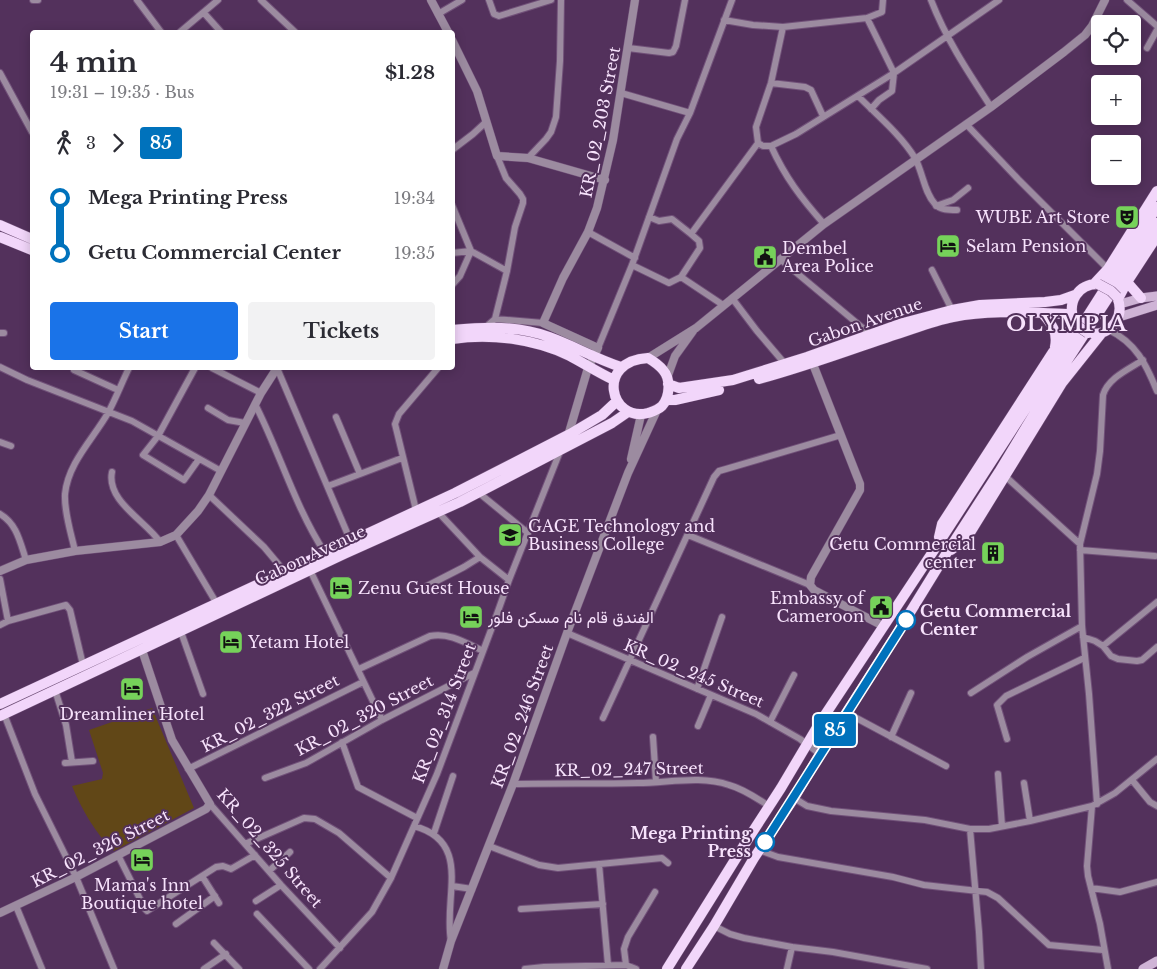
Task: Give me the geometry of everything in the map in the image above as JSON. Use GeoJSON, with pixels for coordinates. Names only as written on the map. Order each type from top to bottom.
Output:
{"type":"FeatureCollection","features":[{"type":"Feature","properties":{"kind":"main road"},"geometry":{"type":"LineString","coordinates":[[1105,332],[1088,333],[1074,321],[1071,308],[1075,296],[1081,289],[1094,284],[1108,268],[1157,191]]}},
{"type":"Feature","properties":{"kind":"main road"},"geometry":{"type":"LineString","coordinates":[[667,969],[883,626],[1040,385],[1073,339],[1157,207]]}},
{"type":"Feature","properties":{"kind":"main road"},"geometry":{"type":"LineString","coordinates":[[686,969],[759,850],[794,798],[999,472],[1059,373],[1157,223]]}},
{"type":"Feature","properties":{"kind":"main road"},"geometry":{"type":"LineString","coordinates":[[0,225],[30,238]]}},
{"type":"Feature","properties":{"kind":"main road"},"geometry":{"type":"LineString","coordinates":[[1119,317],[1118,300],[1127,282],[1157,236]]}},
{"type":"Feature","properties":{"kind":"main road"},"geometry":{"type":"LineString","coordinates":[[0,237],[30,249]]}},
{"type":"Feature","properties":{"kind":"main road"},"geometry":{"type":"LineString","coordinates":[[1127,282],[1141,298]]}},
{"type":"Feature","properties":{"kind":"main road"},"geometry":{"type":"LineString","coordinates":[[1094,284],[1112,291],[1118,300]]}},
{"type":"Feature","properties":{"kind":"main road","name":"Gabon Avenue"},"geometry":{"type":"LineString","coordinates":[[666,400],[675,400],[788,368],[905,327],[980,305],[1045,302],[1075,296]]}},
{"type":"Feature","properties":{"kind":"main road"},"geometry":{"type":"LineString","coordinates":[[1118,300],[1157,296]]}},
{"type":"Feature","properties":{"kind":"main road"},"geometry":{"type":"LineString","coordinates":[[946,554],[968,536],[1062,384],[1105,332],[1119,317],[1157,305]]}},
{"type":"Feature","properties":{"kind":"main road"},"geometry":{"type":"LineString","coordinates":[[1042,313],[1054,329],[1057,337],[1053,352]]}},
{"type":"Feature","properties":{"kind":"main road","name":"Gabon Avenue"},"geometry":{"type":"LineString","coordinates":[[952,314],[1042,313],[1074,321]]}},
{"type":"Feature","properties":{"kind":"main road"},"geometry":{"type":"LineString","coordinates":[[936,547],[942,524],[1074,321]]}},
{"type":"Feature","properties":{"kind":"main road"},"geometry":{"type":"LineString","coordinates":[[455,329],[491,323],[528,331],[595,353],[621,367]]}},
{"type":"Feature","properties":{"kind":"main road","name":"Gabon Avenue"},"geometry":{"type":"LineString","coordinates":[[811,360],[870,334],[905,327]]}},
{"type":"Feature","properties":{"kind":"main road"},"geometry":{"type":"LineString","coordinates":[[455,339],[488,337],[516,340],[570,356],[588,368],[614,380]]}},
{"type":"Feature","properties":{"kind":"main road"},"geometry":{"type":"LineString","coordinates":[[648,358],[665,371],[668,381],[666,400],[657,410],[641,415],[628,412],[617,400],[614,380],[621,367],[629,361],[648,358]]}},
{"type":"Feature","properties":{"kind":"main road","name":"Gabon Avenue"},"geometry":{"type":"LineString","coordinates":[[668,381],[679,388],[713,384],[788,368]]}},
{"type":"Feature","properties":{"kind":"main road","name":"Gabon Avenue"},"geometry":{"type":"LineString","coordinates":[[0,704],[285,572],[308,566],[325,553],[568,436],[602,415],[617,400]]}},
{"type":"Feature","properties":{"kind":"main road","name":"Gabon Avenue"},"geometry":{"type":"LineString","coordinates":[[2,715],[181,632],[308,566],[438,512],[478,493],[612,423],[628,412]]}},
{"type":"Feature","properties":{"kind":"main road"},"geometry":{"type":"LineString","coordinates":[[35,687],[40,698]]}},
{"type":"Feature","properties":{"kind":"main road"},"geometry":{"type":"LineString","coordinates":[[1143,969],[1157,961]]}},
{"type":"Feature","properties":{"kind":"street"},"geometry":{"type":"LineString","coordinates":[[33,0],[38,0]]}},
{"type":"Feature","properties":{"kind":"street"},"geometry":{"type":"LineString","coordinates":[[137,0],[159,30]]}},
{"type":"Feature","properties":{"kind":"street"},"geometry":{"type":"LineString","coordinates":[[183,30],[218,0]]}},
{"type":"Feature","properties":{"kind":"street"},"geometry":{"type":"LineString","coordinates":[[261,0],[293,30]]}},
{"type":"Feature","properties":{"kind":"street"},"geometry":{"type":"LineString","coordinates":[[431,0],[447,30]]}},
{"type":"Feature","properties":{"kind":"street"},"geometry":{"type":"LineString","coordinates":[[438,14],[462,0]]}},
{"type":"Feature","properties":{"kind":"street"},"geometry":{"type":"LineString","coordinates":[[489,0],[494,14],[499,16],[551,0]]}},
{"type":"Feature","properties":{"kind":"street"},"geometry":{"type":"LineString","coordinates":[[528,158],[551,132],[556,117],[560,61],[561,0]]}},
{"type":"Feature","properties":{"kind":"street","name":"KR_02_203 Street"},"geometry":{"type":"LineString","coordinates":[[543,323],[563,278],[588,232],[605,180],[614,140],[635,0]]}},
{"type":"Feature","properties":{"kind":"street"},"geometry":{"type":"LineString","coordinates":[[628,48],[673,52],[676,46],[685,0]]}},
{"type":"Feature","properties":{"kind":"street"},"geometry":{"type":"LineString","coordinates":[[568,436],[588,368],[635,258],[677,139],[690,113],[732,0]]}},
{"type":"Feature","properties":{"kind":"street"},"geometry":{"type":"LineString","coordinates":[[724,20],[752,25],[783,27],[868,18],[882,12],[883,0]]}},
{"type":"Feature","properties":{"kind":"street"},"geometry":{"type":"LineString","coordinates":[[931,0],[957,56],[991,107]]}},
{"type":"Feature","properties":{"kind":"street"},"geometry":{"type":"LineString","coordinates":[[758,143],[762,146],[771,146],[796,134],[894,73],[999,0]]}},
{"type":"Feature","properties":{"kind":"street"},"geometry":{"type":"LineString","coordinates":[[648,358],[696,328],[824,224],[991,107],[1085,35],[1092,26],[1105,0]]}},
{"type":"Feature","properties":{"kind":"street"},"geometry":{"type":"LineString","coordinates":[[1127,0],[1157,26]]}},
{"type":"Feature","properties":{"kind":"street"},"geometry":{"type":"LineString","coordinates":[[204,13],[219,30]]}},
{"type":"Feature","properties":{"kind":"street"},"geometry":{"type":"LineString","coordinates":[[868,18],[894,73],[892,91],[878,100],[871,109]]}},
{"type":"Feature","properties":{"kind":"street"},"geometry":{"type":"LineString","coordinates":[[691,234],[758,143],[756,127],[771,83],[783,27]]}},
{"type":"Feature","properties":{"kind":"street"},"geometry":{"type":"LineString","coordinates":[[1147,48],[1157,30]]}},
{"type":"Feature","properties":{"kind":"street"},"geometry":{"type":"LineString","coordinates":[[455,47],[475,85],[497,156],[506,178],[523,199],[515,227],[507,271],[491,323],[543,323],[576,337],[595,353]]}},
{"type":"Feature","properties":{"kind":"street"},"geometry":{"type":"LineString","coordinates":[[0,73],[30,128]]}},
{"type":"Feature","properties":{"kind":"street"},"geometry":{"type":"LineString","coordinates":[[771,83],[805,87],[811,90],[823,116]]}},
{"type":"Feature","properties":{"kind":"street"},"geometry":{"type":"LineString","coordinates":[[621,93],[690,113]]}},
{"type":"Feature","properties":{"kind":"street"},"geometry":{"type":"LineString","coordinates":[[858,96],[903,142],[916,159],[926,189],[936,206],[945,210],[956,210]]}},
{"type":"Feature","properties":{"kind":"street"},"geometry":{"type":"LineString","coordinates":[[455,148],[486,122]]}},
{"type":"Feature","properties":{"kind":"street"},"geometry":{"type":"LineString","coordinates":[[966,124],[1018,180],[1108,268]]}},
{"type":"Feature","properties":{"kind":"street"},"geometry":{"type":"LineString","coordinates":[[771,146],[788,180],[801,199],[824,224]]}},
{"type":"Feature","properties":{"kind":"street"},"geometry":{"type":"LineString","coordinates":[[497,156],[528,158],[605,180]]}},
{"type":"Feature","properties":{"kind":"street"},"geometry":{"type":"LineString","coordinates":[[936,206],[953,200],[968,188]]}},
{"type":"Feature","properties":{"kind":"street"},"geometry":{"type":"LineString","coordinates":[[455,211],[471,251],[460,276],[455,282]]}},
{"type":"Feature","properties":{"kind":"street"},"geometry":{"type":"LineString","coordinates":[[632,265],[669,283],[681,277],[682,272],[700,248],[700,241],[672,219],[659,221],[649,218]]}},
{"type":"Feature","properties":{"kind":"street"},"geometry":{"type":"LineString","coordinates":[[588,232],[635,258]]}},
{"type":"Feature","properties":{"kind":"street"},"geometry":{"type":"LineString","coordinates":[[455,253],[471,251],[507,271]]}},
{"type":"Feature","properties":{"kind":"street"},"geometry":{"type":"LineString","coordinates":[[780,259],[870,334]]}},
{"type":"Feature","properties":{"kind":"street"},"geometry":{"type":"LineString","coordinates":[[932,270],[952,314]]}},
{"type":"Feature","properties":{"kind":"street"},"geometry":{"type":"LineString","coordinates":[[681,277],[723,305]]}},
{"type":"Feature","properties":{"kind":"street"},"geometry":{"type":"LineString","coordinates":[[732,298],[788,368]]}},
{"type":"Feature","properties":{"kind":"street"},"geometry":{"type":"LineString","coordinates":[[668,381],[675,356],[696,328]]}},
{"type":"Feature","properties":{"kind":"street"},"geometry":{"type":"LineString","coordinates":[[1105,332],[1127,340],[1143,360],[1157,391]]}},
{"type":"Feature","properties":{"kind":"street"},"geometry":{"type":"LineString","coordinates":[[810,586],[810,577],[860,490],[860,484],[842,435],[811,360]]}},
{"type":"Feature","properties":{"kind":"street"},"geometry":{"type":"LineString","coordinates":[[1108,969],[1087,866],[1094,805],[1089,694],[1082,626],[1080,547],[1097,474],[1105,389],[1109,383],[1143,360]]}},
{"type":"Feature","properties":{"kind":"street"},"geometry":{"type":"LineString","coordinates":[[0,367],[132,421],[221,471]]}},
{"type":"Feature","properties":{"kind":"street"},"geometry":{"type":"LineString","coordinates":[[74,370],[118,390]]}},
{"type":"Feature","properties":{"kind":"street"},"geometry":{"type":"LineString","coordinates":[[75,551],[65,494],[68,482],[74,467],[108,412],[128,370]]}},
{"type":"Feature","properties":{"kind":"street"},"geometry":{"type":"LineString","coordinates":[[194,370],[158,436],[143,455],[184,480],[199,459]]}},
{"type":"Feature","properties":{"kind":"street"},"geometry":{"type":"LineString","coordinates":[[216,370],[261,393]]}},
{"type":"Feature","properties":{"kind":"street"},"geometry":{"type":"LineString","coordinates":[[0,571],[26,560],[75,551],[160,542],[176,535],[198,511],[209,495],[255,404],[276,370]]}},
{"type":"Feature","properties":{"kind":"street"},"geometry":{"type":"LineString","coordinates":[[278,370],[351,542]]}},
{"type":"Feature","properties":{"kind":"street"},"geometry":{"type":"LineString","coordinates":[[416,510],[395,424],[396,419],[436,370]]}},
{"type":"Feature","properties":{"kind":"street"},"geometry":{"type":"LineString","coordinates":[[255,404],[307,524],[325,553]]}},
{"type":"Feature","properties":{"kind":"street"},"geometry":{"type":"LineString","coordinates":[[208,408],[228,420],[245,423]]}},
{"type":"Feature","properties":{"kind":"street","name":"KR_02_246 Street"},"geometry":{"type":"LineString","coordinates":[[443,969],[451,941],[513,784],[567,633],[628,473],[657,410]]}},
{"type":"Feature","properties":{"kind":"street","name":"KR_02_246 Street"},"geometry":{"type":"LineString","coordinates":[[628,473],[641,415]]}},
{"type":"Feature","properties":{"kind":"street"},"geometry":{"type":"LineString","coordinates":[[336,417],[360,474]]}},
{"type":"Feature","properties":{"kind":"street"},"geometry":{"type":"LineString","coordinates":[[603,718],[628,660],[714,477],[719,472],[842,435]]}},
{"type":"Feature","properties":{"kind":"street"},"geometry":{"type":"LineString","coordinates":[[0,442],[10,446]]}},
{"type":"Feature","properties":{"kind":"street","name":"KR_02_314 Street"},"geometry":{"type":"LineString","coordinates":[[320,969],[372,912],[391,878],[437,774],[509,580],[562,449]]}},
{"type":"Feature","properties":{"kind":"street"},"geometry":{"type":"LineString","coordinates":[[328,486],[402,458]]}},
{"type":"Feature","properties":{"kind":"street"},"geometry":{"type":"LineString","coordinates":[[112,472],[111,479],[122,504],[160,542]]}},
{"type":"Feature","properties":{"kind":"street"},"geometry":{"type":"LineString","coordinates":[[1005,476],[1080,547],[1155,556]]}},
{"type":"Feature","properties":{"kind":"street"},"geometry":{"type":"LineString","coordinates":[[478,493],[528,533]]}},
{"type":"Feature","properties":{"kind":"street"},"geometry":{"type":"LineString","coordinates":[[209,495],[264,547],[285,572]]}},
{"type":"Feature","properties":{"kind":"street"},"geometry":{"type":"LineString","coordinates":[[438,512],[480,557],[509,580]]}},
{"type":"Feature","properties":{"kind":"street"},"geometry":{"type":"LineString","coordinates":[[0,514],[8,518],[15,528],[26,560]]}},
{"type":"Feature","properties":{"kind":"street"},"geometry":{"type":"LineString","coordinates":[[176,535],[217,604]]}},
{"type":"Feature","properties":{"kind":"street"},"geometry":{"type":"LineString","coordinates":[[688,535],[810,586],[814,590],[883,626]]}},
{"type":"Feature","properties":{"kind":"street"},"geometry":{"type":"LineString","coordinates":[[423,588],[480,557]]}},
{"type":"Feature","properties":{"kind":"street"},"geometry":{"type":"LineString","coordinates":[[308,566],[382,720]]}},
{"type":"Feature","properties":{"kind":"street"},"geometry":{"type":"LineString","coordinates":[[0,580],[8,621]]}},
{"type":"Feature","properties":{"kind":"street"},"geometry":{"type":"LineString","coordinates":[[1103,646],[1157,602]]}},
{"type":"Feature","properties":{"kind":"street"},"geometry":{"type":"LineString","coordinates":[[0,625],[8,621],[66,605],[70,610],[83,665]]}},
{"type":"Feature","properties":{"kind":"street"},"geometry":{"type":"LineString","coordinates":[[697,689],[722,617]]}},
{"type":"Feature","properties":{"kind":"street"},"geometry":{"type":"LineString","coordinates":[[971,693],[1082,626]]}},
{"type":"Feature","properties":{"kind":"street"},"geometry":{"type":"LineString","coordinates":[[181,632],[203,694]]}},
{"type":"Feature","properties":{"kind":"street","name":"KR_02_245 Street"},"geometry":{"type":"LineString","coordinates":[[567,633],[770,722],[820,754]]}},
{"type":"Feature","properties":{"kind":"street"},"geometry":{"type":"LineString","coordinates":[[359,669],[430,636],[438,635],[453,638],[483,651]]}},
{"type":"Feature","properties":{"kind":"street"},"geometry":{"type":"LineString","coordinates":[[1083,637],[1103,646],[1106,652],[1118,659],[1137,661],[1146,657],[1157,647]]}},
{"type":"Feature","properties":{"kind":"street","name":"KR_02_325 Street"},"geometry":{"type":"LineString","coordinates":[[142,650],[172,740],[210,804],[281,885],[340,948]]}},
{"type":"Feature","properties":{"kind":"street"},"geometry":{"type":"LineString","coordinates":[[1007,739],[997,705],[999,701],[1084,658]]}},
{"type":"Feature","properties":{"kind":"street","name":"KR_02_320 Street"},"geometry":{"type":"LineString","coordinates":[[265,778],[306,763],[382,720],[474,673]]}},
{"type":"Feature","properties":{"kind":"street"},"geometry":{"type":"LineString","coordinates":[[770,722],[794,675]]}},
{"type":"Feature","properties":{"kind":"street","name":"KR_02_322 Street"},"geometry":{"type":"LineString","coordinates":[[188,769],[363,682]]}},
{"type":"Feature","properties":{"kind":"street"},"geometry":{"type":"LineString","coordinates":[[55,690],[67,732],[68,762],[93,760]]}},
{"type":"Feature","properties":{"kind":"street"},"geometry":{"type":"LineString","coordinates":[[891,737],[911,693]]}},
{"type":"Feature","properties":{"kind":"street"},"geometry":{"type":"LineString","coordinates":[[698,726],[711,695]]}},
{"type":"Feature","properties":{"kind":"street"},"geometry":{"type":"LineString","coordinates":[[847,713],[946,766]]}},
{"type":"Feature","properties":{"kind":"street"},"geometry":{"type":"LineString","coordinates":[[2,715],[35,794],[76,877],[114,969]]}},
{"type":"Feature","properties":{"kind":"street"},"geometry":{"type":"LineString","coordinates":[[653,737],[656,782]]}},
{"type":"Feature","properties":{"kind":"street"},"geometry":{"type":"LineString","coordinates":[[342,742],[358,787],[417,818]]}},
{"type":"Feature","properties":{"kind":"street"},"geometry":{"type":"LineString","coordinates":[[794,798],[807,806],[831,811],[925,820],[970,829],[990,829],[1030,822],[1094,805],[1132,780],[1157,759]]}},
{"type":"Feature","properties":{"kind":"street"},"geometry":{"type":"LineString","coordinates":[[998,774],[1002,826]]}},
{"type":"Feature","properties":{"kind":"street"},"geometry":{"type":"LineString","coordinates":[[434,834],[452,776]]}},
{"type":"Feature","properties":{"kind":"street","name":"KR_02_247 Street"},"geometry":{"type":"LineString","coordinates":[[513,784],[691,780],[728,784],[769,806]]}},
{"type":"Feature","properties":{"kind":"street"},"geometry":{"type":"LineString","coordinates":[[1132,780],[1150,802],[1157,806]]}},
{"type":"Feature","properties":{"kind":"street"},"geometry":{"type":"LineString","coordinates":[[1024,783],[1030,822]]}},
{"type":"Feature","properties":{"kind":"street","name":"KR_02_326 Street"},"geometry":{"type":"LineString","coordinates":[[0,912],[76,877],[206,810],[210,804]]}},
{"type":"Feature","properties":{"kind":"street"},"geometry":{"type":"LineString","coordinates":[[245,844],[304,818],[315,819],[339,834],[391,878]]}},
{"type":"Feature","properties":{"kind":"street"},"geometry":{"type":"LineString","coordinates":[[414,826],[434,834],[442,840],[448,851],[452,886],[448,921],[451,941]]}},
{"type":"Feature","properties":{"kind":"street"},"geometry":{"type":"LineString","coordinates":[[970,829],[981,969]]}},
{"type":"Feature","properties":{"kind":"street"},"geometry":{"type":"LineString","coordinates":[[489,846],[539,864],[558,868],[662,858],[668,863]]}},
{"type":"Feature","properties":{"kind":"street"},"geometry":{"type":"LineString","coordinates":[[759,850],[778,857],[893,877],[924,885],[992,893],[1049,945],[1104,950]]}},
{"type":"Feature","properties":{"kind":"street"},"geometry":{"type":"LineString","coordinates":[[269,871],[290,852]]}},
{"type":"Feature","properties":{"kind":"street"},"geometry":{"type":"LineString","coordinates":[[118,855],[147,911],[220,866],[229,869],[235,868],[255,855]]}},
{"type":"Feature","properties":{"kind":"street"},"geometry":{"type":"LineString","coordinates":[[599,864],[608,965]]}},
{"type":"Feature","properties":{"kind":"street"},"geometry":{"type":"LineString","coordinates":[[202,876],[219,902]]}},
{"type":"Feature","properties":{"kind":"street"},"geometry":{"type":"LineString","coordinates":[[1091,888],[1120,892],[1157,882]]}},
{"type":"Feature","properties":{"kind":"street"},"geometry":{"type":"LineString","coordinates":[[256,901],[281,885]]}},
{"type":"Feature","properties":{"kind":"street"},"geometry":{"type":"LineString","coordinates":[[452,886],[472,889]]}},
{"type":"Feature","properties":{"kind":"street"},"geometry":{"type":"LineString","coordinates":[[626,965],[624,949],[628,937],[656,892]]}},
{"type":"Feature","properties":{"kind":"street"},"geometry":{"type":"LineString","coordinates":[[176,924],[215,896]]}},
{"type":"Feature","properties":{"kind":"street"},"geometry":{"type":"LineString","coordinates":[[521,909],[603,904]]}},
{"type":"Feature","properties":{"kind":"street"},"geometry":{"type":"LineString","coordinates":[[16,906],[42,969]]}},
{"type":"Feature","properties":{"kind":"street"},"geometry":{"type":"LineString","coordinates":[[257,914],[310,969]]}},
{"type":"Feature","properties":{"kind":"street"},"geometry":{"type":"LineString","coordinates":[[714,926],[744,938],[927,969]]}},
{"type":"Feature","properties":{"kind":"street"},"geometry":{"type":"LineString","coordinates":[[214,943],[239,969]]}},
{"type":"Feature","properties":{"kind":"street"},"geometry":{"type":"LineString","coordinates":[[787,969],[792,947]]}},
{"type":"Feature","properties":{"kind":"street"},"geometry":{"type":"LineString","coordinates":[[204,969],[226,954]]}},
{"type":"Feature","properties":{"kind":"street"},"geometry":{"type":"LineString","coordinates":[[525,969],[626,965],[636,969]]}},
{"type":"Feature","properties":{"kind":"shaded area"},"geometry":{"type":"Polygon","coordinates":[[[152,708],[194,808],[114,851],[90,821],[72,786],[102,779],[103,773],[89,730],[152,708]]]}},
{"type":"Feature","properties":{"kind":"bus line","name":"85"},"geometry":{"type":"LineString","coordinates":[[765,842],[906,620]]}},
{"type":"Feature","properties":{"kind":"place","name":"WUBE Art Store"},"geometry":{"type":"Point","coordinates":[1127,217]}},
{"type":"Feature","properties":{"kind":"place","name":"Selam Pension"},"geometry":{"type":"Point","coordinates":[948,246]}},
{"type":"Feature","properties":{"kind":"place","name":"Dembel Area Police"},"geometry":{"type":"Point","coordinates":[765,257]}},
{"type":"Feature","properties":{"kind":"place","name":"GAGE Technology and Business College"},"geometry":{"type":"Point","coordinates":[510,535]}},
{"type":"Feature","properties":{"kind":"place","name":"Getu Commercial center"},"geometry":{"type":"Point","coordinates":[993,553]}},
{"type":"Feature","properties":{"kind":"place","name":"Zenu Guest House"},"geometry":{"type":"Point","coordinates":[341,588]}},
{"type":"Feature","properties":{"kind":"place","name":"Embassy of Cameroon"},"geometry":{"type":"Point","coordinates":[881,607]}},
{"type":"Feature","properties":{"kind":"place","name":"الفندق قام نام مسكن فلور"},"geometry":{"type":"Point","coordinates":[471,617]}},
{"type":"Feature","properties":{"kind":"place","name":"Getu Commercial Center"},"geometry":{"type":"Point","coordinates":[906,620]}},
{"type":"Feature","properties":{"kind":"place","name":"Yetam Hotel"},"geometry":{"type":"Point","coordinates":[231,642]}},
{"type":"Feature","properties":{"kind":"place","name":"Dreamliner Hotel"},"geometry":{"type":"Point","coordinates":[132,689]}},
{"type":"Feature","properties":{"kind":"place","name":"Mega Printing Press"},"geometry":{"type":"Point","coordinates":[765,842]}},
{"type":"Feature","properties":{"kind":"place","name":"Mama's Inn Boutique hotel"},"geometry":{"type":"Point","coordinates":[142,860]}},
{"type":"Feature","properties":{"kind":"district","name":"OLYMPIA"},"geometry":{"type":"Point","coordinates":[1067,324]}}]}
